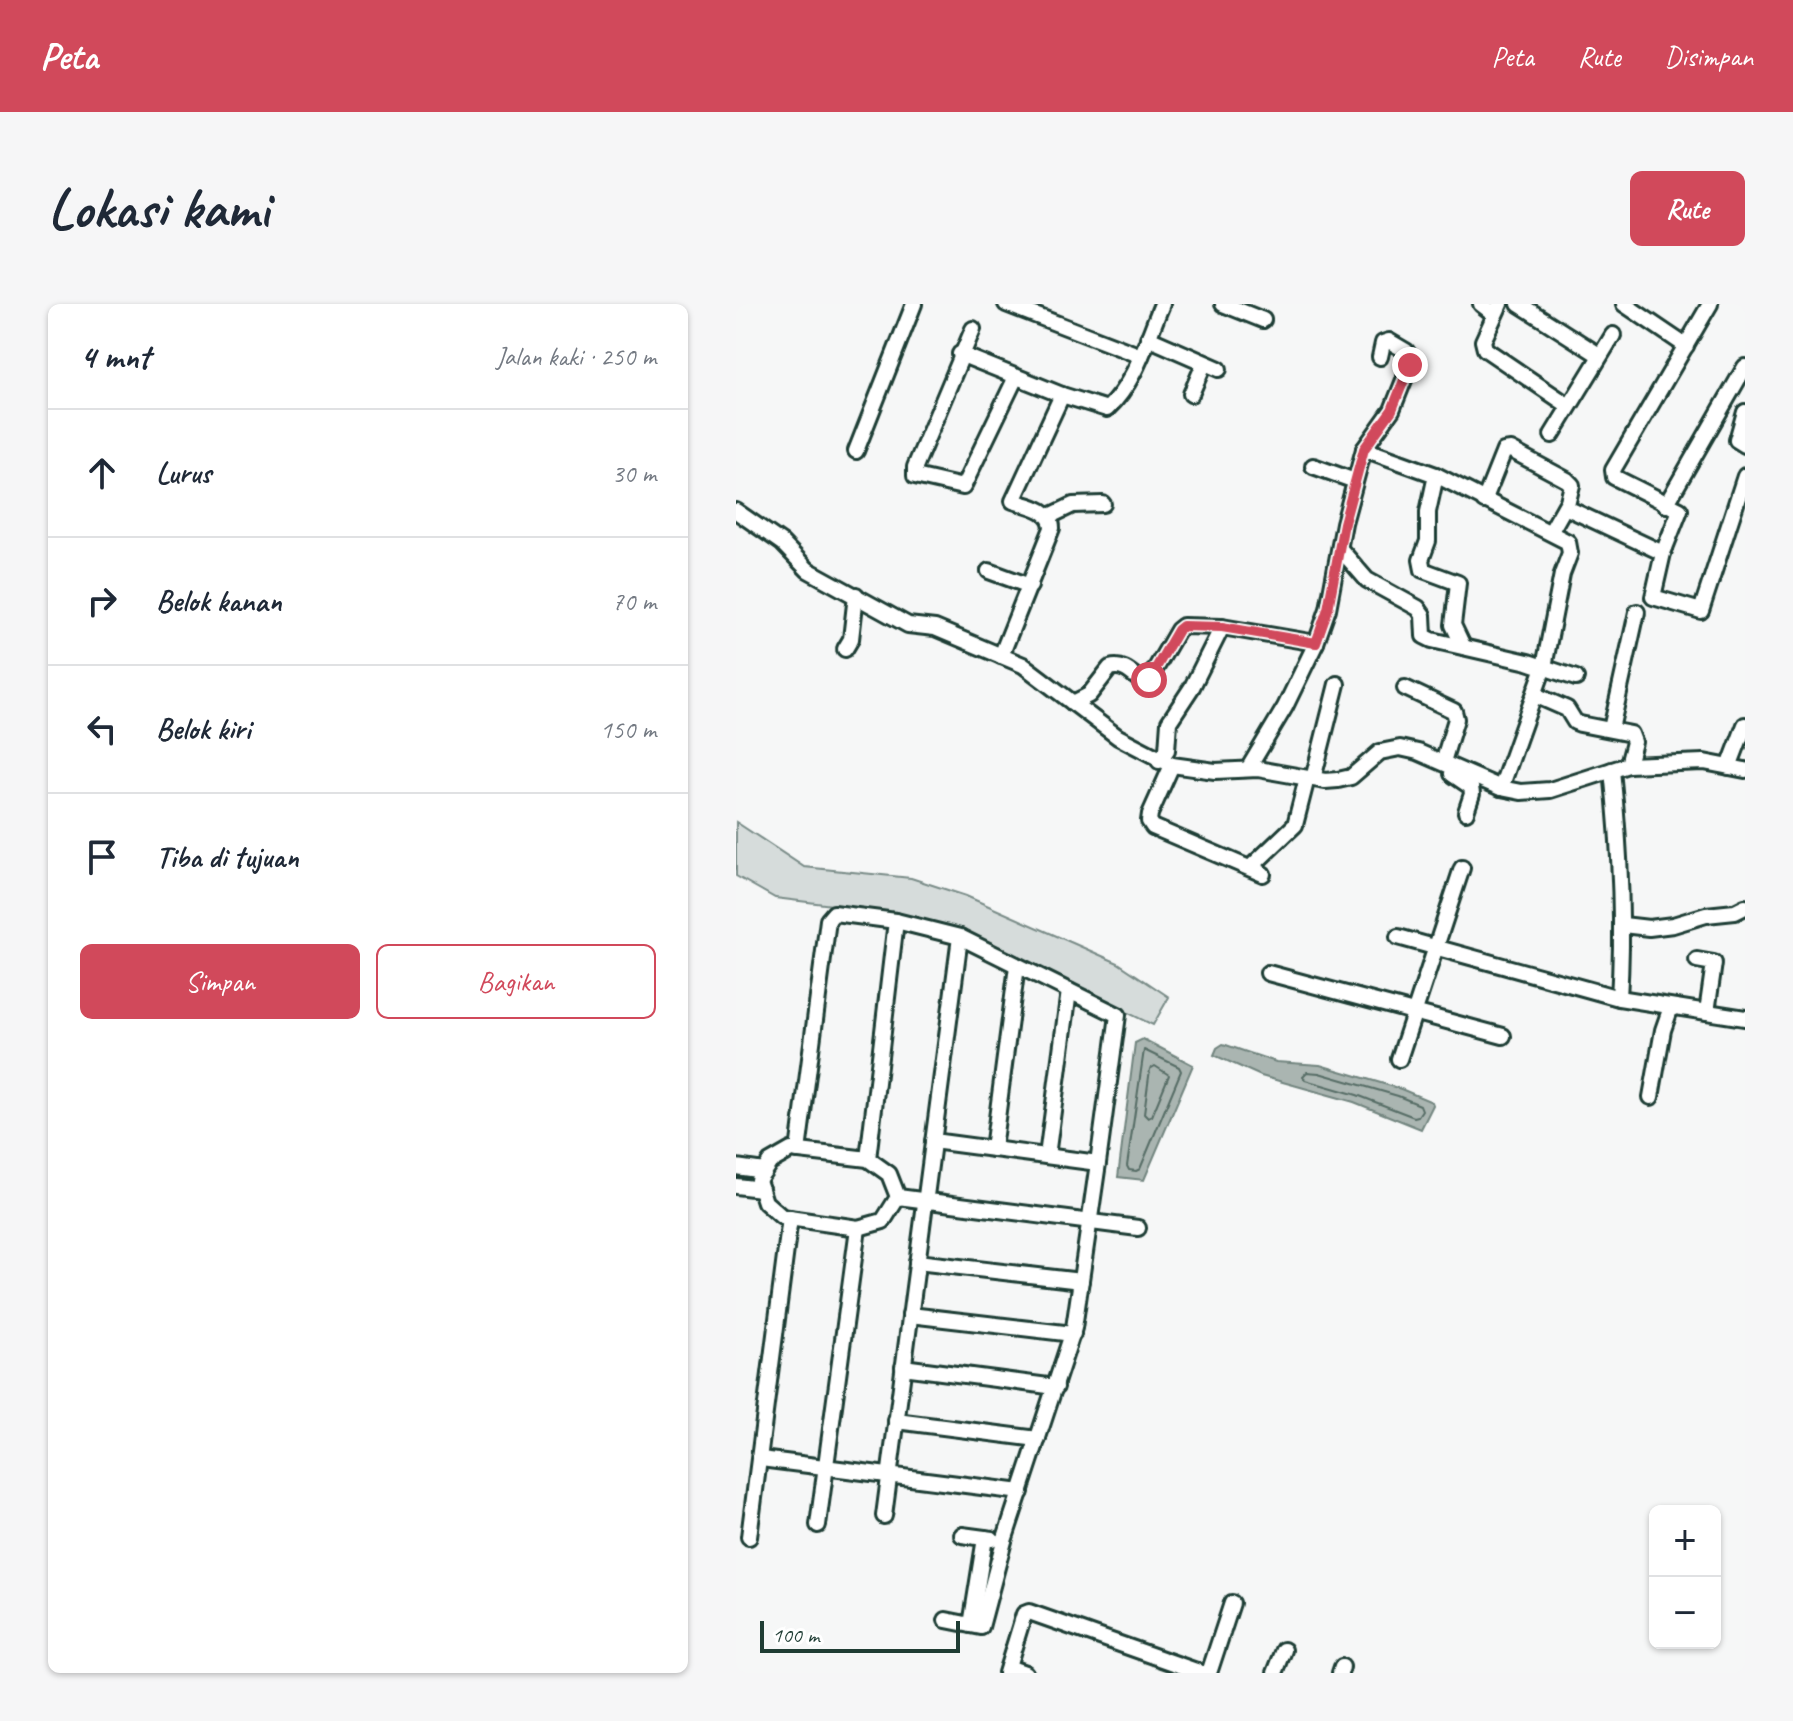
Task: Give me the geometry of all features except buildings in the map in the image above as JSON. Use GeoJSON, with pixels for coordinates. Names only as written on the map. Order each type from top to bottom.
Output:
{"type":"FeatureCollection","features":[{"type":"Feature","properties":{"kind":"street"},"geometry":{"type":"LineString","coordinates":[[856,451],[914,304]]}},
{"type":"Feature","properties":{"kind":"street"},"geometry":{"type":"LineString","coordinates":[[1006,304],[1141,356]]}},
{"type":"Feature","properties":{"kind":"street"},"geometry":{"type":"LineString","coordinates":[[960,354],[1062,395],[1107,409],[1119,397],[1141,356],[1162,304]]}},
{"type":"Feature","properties":{"kind":"street"},"geometry":{"type":"LineString","coordinates":[[1223,304],[1263,320]]}},
{"type":"Feature","properties":{"kind":"street"},"geometry":{"type":"LineString","coordinates":[[1481,304],[1497,309],[1483,341],[1485,349],[1569,406]]}},
{"type":"Feature","properties":{"kind":"street"},"geometry":{"type":"LineString","coordinates":[[1519,304],[1599,355]]}},
{"type":"Feature","properties":{"kind":"street"},"geometry":{"type":"LineString","coordinates":[[1624,304],[1686,346]]}},
{"type":"Feature","properties":{"kind":"street"},"geometry":{"type":"LineString","coordinates":[[1710,304],[1613,470],[1614,477],[1680,510],[1663,553],[1653,597],[1701,611],[1745,476]]}},
{"type":"Feature","properties":{"kind":"street"},"geometry":{"type":"LineString","coordinates":[[973,329],[960,354],[914,473],[919,477],[963,487],[1016,377]]}},
{"type":"Feature","properties":{"kind":"street"},"geometry":{"type":"LineString","coordinates":[[1552,435],[1613,335]]}},
{"type":"Feature","properties":{"kind":"street"},"geometry":{"type":"LineString","coordinates":[[1148,338],[1211,367],[1191,394]]}},
{"type":"Feature","properties":{"kind":"street"},"geometry":{"type":"LineString","coordinates":[[1248,769],[1285,707],[1316,643],[1328,609],[1364,449],[1392,410],[1410,365],[1406,351],[1389,341],[1383,343],[1380,357]]}},
{"type":"Feature","properties":{"kind":"street"},"geometry":{"type":"LineString","coordinates":[[1666,505],[1745,367]]}},
{"type":"Feature","properties":{"kind":"street"},"geometry":{"type":"LineString","coordinates":[[1062,395],[1013,501],[1050,516],[1073,505],[1103,504]]}},
{"type":"Feature","properties":{"kind":"street"},"geometry":{"type":"LineString","coordinates":[[1745,412],[1737,440],[1745,445]]}},
{"type":"Feature","properties":{"kind":"street"},"geometry":{"type":"LineString","coordinates":[[1364,449],[1436,475],[1568,542],[1570,553],[1562,574],[1544,667],[1501,788]]}},
{"type":"Feature","properties":{"kind":"street"},"geometry":{"type":"LineString","coordinates":[[1484,501],[1504,451],[1511,450],[1572,485],[1565,507],[1551,531]]}},
{"type":"Feature","properties":{"kind":"street"},"geometry":{"type":"LineString","coordinates":[[1313,466],[1355,481]]}},
{"type":"Feature","properties":{"kind":"street"},"geometry":{"type":"LineString","coordinates":[[1436,475],[1428,512],[1428,541],[1421,560],[1423,570],[1458,583],[1453,625],[1463,646]]}},
{"type":"Feature","properties":{"kind":"street"},"geometry":{"type":"LineString","coordinates":[[1565,507],[1663,553]]}},
{"type":"Feature","properties":{"kind":"street"},"geometry":{"type":"LineString","coordinates":[[736,511],[782,543],[808,570],[908,625],[935,628],[1036,673],[1118,737],[1165,763],[1215,771],[1248,769],[1310,779],[1338,780],[1351,777],[1380,752],[1400,748],[1447,764],[1501,788],[1521,792],[1550,790],[1628,765],[1704,762],[1745,770]]}},
{"type":"Feature","properties":{"kind":"street"},"geometry":{"type":"LineString","coordinates":[[1001,656],[1052,528],[1050,516]]}},
{"type":"Feature","properties":{"kind":"street"},"geometry":{"type":"LineString","coordinates":[[1341,550],[1367,580],[1418,608],[1423,615],[1424,636],[1576,678]]}},
{"type":"Feature","properties":{"kind":"street"},"geometry":{"type":"LineString","coordinates":[[989,571],[1030,586]]}},
{"type":"Feature","properties":{"kind":"street"},"geometry":{"type":"LineString","coordinates":[[845,649],[851,639],[856,595]]}},
{"type":"Feature","properties":{"kind":"street"},"geometry":{"type":"LineString","coordinates":[[1611,729],[1637,612]]}},
{"type":"Feature","properties":{"kind":"street"},"geometry":{"type":"LineString","coordinates":[[1073,703],[1089,695],[1110,668],[1127,670],[1141,681],[1149,680],[1183,626],[1222,627],[1316,643]]}},
{"type":"Feature","properties":{"kind":"street"},"geometry":{"type":"LineString","coordinates":[[1222,627],[1192,687],[1169,722],[1165,763],[1150,814],[1149,821],[1153,827],[1257,871],[1295,825],[1337,684]]}},
{"type":"Feature","properties":{"kind":"street"},"geometry":{"type":"LineString","coordinates":[[1405,688],[1454,711],[1456,719],[1447,764],[1453,777],[1471,787],[1466,812]]}},
{"type":"Feature","properties":{"kind":"street"},"geometry":{"type":"LineString","coordinates":[[1535,695],[1567,709],[1575,722],[1628,732],[1633,737],[1628,765]]}},
{"type":"Feature","properties":{"kind":"street"},"geometry":{"type":"LineString","coordinates":[[1729,767],[1745,725]]}},
{"type":"Feature","properties":{"kind":"street"},"geometry":{"type":"LineString","coordinates":[[1612,770],[1623,925],[1619,998]]}},
{"type":"Feature","properties":{"kind":"street"},"geometry":{"type":"LineString","coordinates":[[1399,1059],[1462,868]]}},
{"type":"Feature","properties":{"kind":"street"},"geometry":{"type":"LineString","coordinates":[[1623,925],[1649,928],[1673,925],[1706,915],[1735,912],[1745,907]]}},
{"type":"Feature","properties":{"kind":"street"},"geometry":{"type":"LineString","coordinates":[[798,1151],[828,920],[834,913],[896,921],[960,937],[1118,1015],[1073,1334],[1004,1541],[981,1627],[946,1620]]}},
{"type":"Feature","properties":{"kind":"street"},"geometry":{"type":"LineString","coordinates":[[868,1159],[896,921]]}},
{"type":"Feature","properties":{"kind":"street"},"geometry":{"type":"LineString","coordinates":[[884,1516],[960,937]]}},
{"type":"Feature","properties":{"kind":"street"},"geometry":{"type":"LineString","coordinates":[[1398,937],[1619,998],[1745,1018]]}},
{"type":"Feature","properties":{"kind":"street"},"geometry":{"type":"LineString","coordinates":[[1697,960],[1714,963],[1707,1012]]}},
{"type":"Feature","properties":{"kind":"street"},"geometry":{"type":"LineString","coordinates":[[993,1149],[1017,966]]}},
{"type":"Feature","properties":{"kind":"street"},"geometry":{"type":"LineString","coordinates":[[1268,973],[1503,1036]]}},
{"type":"Feature","properties":{"kind":"street"},"geometry":{"type":"LineString","coordinates":[[1047,1156],[1069,991]]}},
{"type":"Feature","properties":{"kind":"street"},"geometry":{"type":"LineString","coordinates":[[1651,1097],[1665,1056],[1663,1030],[1671,1007]]}},
{"type":"Feature","properties":{"kind":"street"},"geometry":{"type":"LineString","coordinates":[[933,1141],[1098,1163]]}},
{"type":"Feature","properties":{"kind":"street"},"geometry":{"type":"LineString","coordinates":[[791,1150],[868,1159],[889,1174],[898,1197],[883,1221],[858,1228],[782,1217],[765,1202],[758,1180],[770,1162],[791,1150]]}},
{"type":"Feature","properties":{"kind":"street"},"geometry":{"type":"LineString","coordinates":[[736,1167],[764,1171]]}},
{"type":"Feature","properties":{"kind":"street"},"geometry":{"type":"LineString","coordinates":[[736,1186],[761,1189]]}},
{"type":"Feature","properties":{"kind":"street"},"geometry":{"type":"LineString","coordinates":[[898,1197],[1138,1228]]}},
{"type":"Feature","properties":{"kind":"street"},"geometry":{"type":"LineString","coordinates":[[749,1537],[790,1218]]}},
{"type":"Feature","properties":{"kind":"street"},"geometry":{"type":"LineString","coordinates":[[818,1525],[858,1228]]}},
{"type":"Feature","properties":{"kind":"street"},"geometry":{"type":"LineString","coordinates":[[917,1262],[1081,1281]]}},
{"type":"Feature","properties":{"kind":"street"},"geometry":{"type":"LineString","coordinates":[[910,1315],[1073,1334]]}},
{"type":"Feature","properties":{"kind":"street"},"geometry":{"type":"LineString","coordinates":[[903,1367],[1056,1387]]}},
{"type":"Feature","properties":{"kind":"street"},"geometry":{"type":"LineString","coordinates":[[896,1421],[1038,1439]]}},
{"type":"Feature","properties":{"kind":"street"},"geometry":{"type":"LineString","coordinates":[[761,1459],[1021,1492]]}},
{"type":"Feature","properties":{"kind":"street"},"geometry":{"type":"LineString","coordinates":[[962,1535],[1004,1541]]}},
{"type":"Feature","properties":{"kind":"street"},"geometry":{"type":"LineString","coordinates":[[971,1625],[985,1538]]}},
{"type":"Feature","properties":{"kind":"street"},"geometry":{"type":"LineString","coordinates":[[1209,1673],[1232,1603]]}},
{"type":"Feature","properties":{"kind":"street"},"geometry":{"type":"LineString","coordinates":[[1025,1673],[1007,1670],[1024,1614],[1029,1612],[1202,1673]]}},
{"type":"Feature","properties":{"kind":"street"},"geometry":{"type":"LineString","coordinates":[[1275,1673],[1284,1650]]}},
{"type":"Feature","properties":{"kind":"shaded area"},"geometry":{"type":"Polygon","coordinates":[[[736,822],[804,867],[911,878],[966,896],[1118,963],[1169,997],[1153,1025],[966,934],[890,912],[775,898],[736,876],[736,822]]]}},
{"type":"Feature","properties":{"kind":"water"},"geometry":{"type":"Polygon","coordinates":[[[1143,1039],[1193,1065],[1144,1180],[1118,1177],[1135,1043],[1143,1039]]]}},
{"type":"Feature","properties":{"kind":"water"},"geometry":{"type":"Polygon","coordinates":[[[1223,1044],[1276,1062],[1320,1065],[1401,1089],[1433,1105],[1421,1129],[1354,1102],[1261,1076],[1214,1055],[1223,1044]]]}},
{"type":"Feature","properties":{"kind":"route"},"geometry":{"type":"LineString","coordinates":[[1149,680],[1183,626],[1222,627],[1316,643],[1328,609],[1344,523],[1364,449],[1392,410],[1410,365]]}}]}
